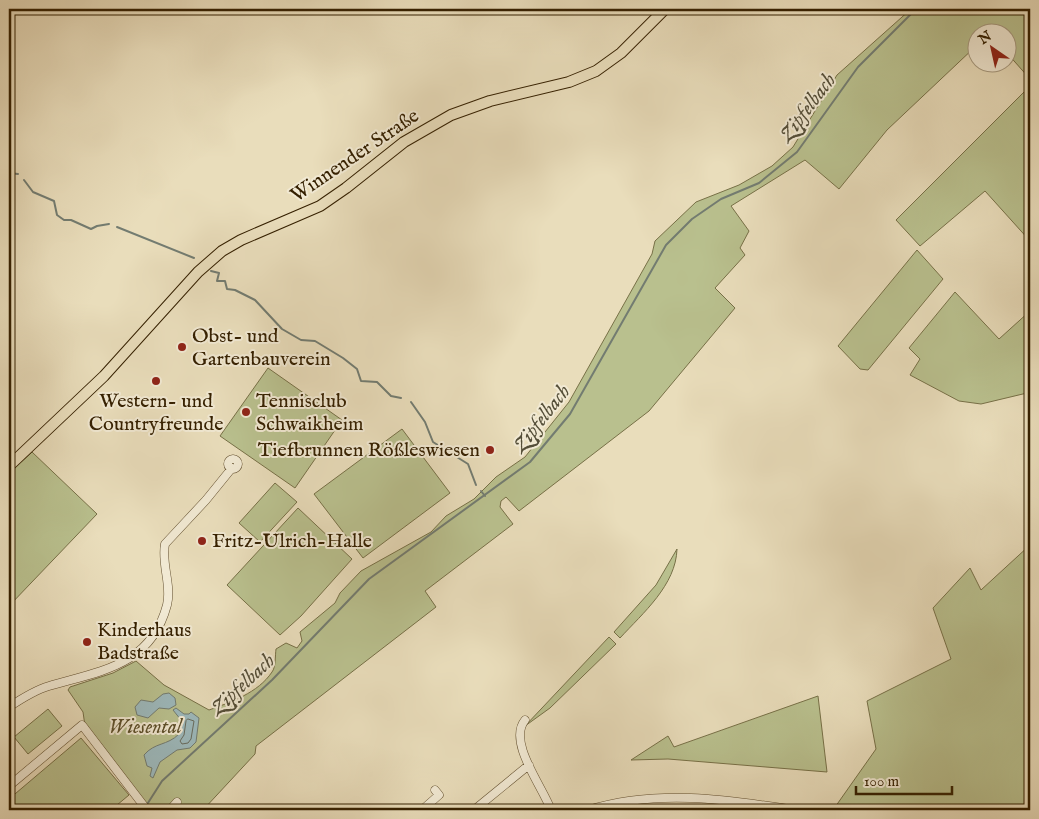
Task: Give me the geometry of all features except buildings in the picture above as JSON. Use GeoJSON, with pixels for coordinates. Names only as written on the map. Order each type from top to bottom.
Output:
{"type":"FeatureCollection","features":[{"type":"Feature","properties":{"kind":"main road","name":"Winnender Straße"},"geometry":{"type":"LineString","coordinates":[[9,466],[104,376],[204,266],[222,251],[241,240],[320,206],[404,142],[451,116],[490,101],[556,86],[596,71],[628,47],[664,9]]}},
{"type":"Feature","properties":{"kind":"street"},"geometry":{"type":"LineString","coordinates":[[9,707],[48,686],[122,664],[144,646],[159,624],[168,604],[164,544],[206,500],[232,468]]}},
{"type":"Feature","properties":{"kind":"street"},"geometry":{"type":"LineString","coordinates":[[526,720],[521,725],[520,743],[551,810]]}},
{"type":"Feature","properties":{"kind":"street"},"geometry":{"type":"LineString","coordinates":[[9,786],[82,725],[147,810]]}},
{"type":"Feature","properties":{"kind":"street"},"geometry":{"type":"LineString","coordinates":[[474,810],[529,765]]}},
{"type":"Feature","properties":{"kind":"street"},"geometry":{"type":"LineString","coordinates":[[422,810],[439,796],[435,790]]}},
{"type":"Feature","properties":{"kind":"street"},"geometry":{"type":"LineString","coordinates":[[588,810],[636,798],[675,796],[795,810]]}},
{"type":"Feature","properties":{"kind":"street"},"geometry":{"type":"LineString","coordinates":[[717,810],[719,801]]}},
{"type":"Feature","properties":{"kind":"street"},"geometry":{"type":"LineString","coordinates":[[170,810],[177,802]]}},
{"type":"Feature","properties":{"kind":"green space","name":"Wiesental"},"geometry":{"type":"Polygon","coordinates":[[[911,9],[1030,9],[1030,79],[1016,63],[1016,22],[966,22],[966,55],[887,130],[839,189],[805,160],[731,206],[749,231],[740,248],[745,255],[715,288],[735,308],[649,411],[519,511],[506,497],[501,501],[500,507],[513,524],[425,591],[436,607],[256,746],[255,754],[203,810],[182,810],[176,800],[166,810],[151,810],[85,726],[83,712],[68,690],[70,687],[113,673],[136,661],[164,685],[209,710],[244,696],[259,686],[273,670],[276,649],[286,643],[297,648],[302,641],[300,632],[335,603],[340,593],[361,571],[431,532],[446,516],[474,499],[496,477],[525,457],[569,402],[652,254],[655,241],[696,202],[739,185],[772,166],[793,147],[837,75],[911,9]]]}},
{"type":"Feature","properties":{"kind":"green space"},"geometry":{"type":"Polygon","coordinates":[[[1030,86],[1030,241],[985,191],[920,246],[896,220],[1030,86]]]}},
{"type":"Feature","properties":{"kind":"green space"},"geometry":{"type":"Polygon","coordinates":[[[917,250],[943,279],[868,370],[860,369],[838,346],[917,250]]]}},
{"type":"Feature","properties":{"kind":"green space"},"geometry":{"type":"Polygon","coordinates":[[[955,292],[999,339],[1030,311],[1030,390],[1027,393],[981,404],[959,401],[910,375],[920,359],[909,348],[955,292]]]}},
{"type":"Feature","properties":{"kind":"green space"},"geometry":{"type":"Polygon","coordinates":[[[268,368],[342,420],[295,488],[220,436],[268,368]]]}},
{"type":"Feature","properties":{"kind":"green space"},"geometry":{"type":"Polygon","coordinates":[[[402,429],[450,493],[363,558],[314,494],[402,429]]]}},
{"type":"Feature","properties":{"kind":"green space"},"geometry":{"type":"Polygon","coordinates":[[[32,452],[97,514],[9,606],[9,473],[32,452]]]}},
{"type":"Feature","properties":{"kind":"green space"},"geometry":{"type":"Polygon","coordinates":[[[275,483],[297,502],[260,542],[239,523],[275,483]]]}},
{"type":"Feature","properties":{"kind":"green space"},"geometry":{"type":"Polygon","coordinates":[[[298,508],[352,559],[301,616],[280,635],[227,585],[298,508]]]}},
{"type":"Feature","properties":{"kind":"green space"},"geometry":{"type":"Polygon","coordinates":[[[1030,545],[1030,810],[833,810],[876,749],[867,701],[951,659],[933,608],[970,568],[981,590],[1030,545]]]}},
{"type":"Feature","properties":{"kind":"green space"},"geometry":{"type":"Polygon","coordinates":[[[677,549],[671,575],[665,586],[657,598],[620,638],[614,632],[656,585],[677,549]]]}},
{"type":"Feature","properties":{"kind":"green space"},"geometry":{"type":"Polygon","coordinates":[[[609,637],[616,644],[550,708],[525,726],[609,637]]]}},
{"type":"Feature","properties":{"kind":"green space"},"geometry":{"type":"Polygon","coordinates":[[[818,696],[827,772],[668,759],[631,760],[668,736],[674,747],[818,696]]]}},
{"type":"Feature","properties":{"kind":"green space"},"geometry":{"type":"Polygon","coordinates":[[[48,709],[62,726],[28,754],[14,737],[48,709]]]}},
{"type":"Feature","properties":{"kind":"green space"},"geometry":{"type":"Polygon","coordinates":[[[81,738],[129,795],[111,810],[9,810],[9,799],[81,738]]]}},
{"type":"Feature","properties":{"kind":"water"},"geometry":{"type":"Polygon","coordinates":[[[169,693],[175,698],[176,705],[169,709],[159,708],[148,718],[137,715],[135,707],[141,700],[153,702],[163,694],[169,693]]]}},
{"type":"Feature","properties":{"kind":"water"},"geometry":{"type":"Polygon","coordinates":[[[176,708],[184,714],[191,712],[199,718],[196,742],[190,748],[177,750],[160,762],[153,778],[150,776],[152,768],[147,766],[144,755],[152,748],[170,741],[179,734],[181,720],[173,710],[176,708]]]}},
{"type":"Feature","properties":{"kind":"waterway","name":"Zipfelbach"},"geometry":{"type":"LineString","coordinates":[[146,806],[162,781],[272,680],[369,579],[530,462],[570,414],[666,245],[692,219],[721,199],[759,183],[797,152],[858,67],[916,9]]}},
{"type":"Feature","properties":{"kind":"waterway"},"geometry":{"type":"LineString","coordinates":[[965,9],[970,12],[971,9]]}},
{"type":"Feature","properties":{"kind":"waterway"},"geometry":{"type":"LineString","coordinates":[[9,173],[18,174]]}},
{"type":"Feature","properties":{"kind":"waterway"},"geometry":{"type":"LineString","coordinates":[[24,180],[33,192],[54,201],[57,215],[64,220],[71,220],[91,229],[109,224]]}},
{"type":"Feature","properties":{"kind":"waterway"},"geometry":{"type":"LineString","coordinates":[[117,227],[194,258]]}},
{"type":"Feature","properties":{"kind":"waterway"},"geometry":{"type":"LineString","coordinates":[[211,271],[219,273],[217,281],[225,281],[227,289],[235,290],[255,300],[282,329],[301,340],[315,341],[357,369],[361,381],[377,382],[391,396],[401,398]]}},
{"type":"Feature","properties":{"kind":"waterway"},"geometry":{"type":"LineString","coordinates":[[411,402],[425,422],[433,442],[468,464],[476,485]]}},
{"type":"Feature","properties":{"kind":"waterway","name":"Zipfelbach"},"geometry":{"type":"LineString","coordinates":[[481,491],[485,496]]}},
{"type":"Feature","properties":{"kind":"place","name":"Obst- und Gartenbauverein"},"geometry":{"type":"Point","coordinates":[182,347]}},
{"type":"Feature","properties":{"kind":"place","name":"Western- und Countryfreunde"},"geometry":{"type":"Point","coordinates":[156,381]}},
{"type":"Feature","properties":{"kind":"place","name":"Tennisclub Schwaikheim"},"geometry":{"type":"Point","coordinates":[246,412]}},
{"type":"Feature","properties":{"kind":"place","name":"Tiefbrunnen Rößleswiesen"},"geometry":{"type":"Point","coordinates":[490,450]}},
{"type":"Feature","properties":{"kind":"place","name":"Fritz-Ulrich-Halle"},"geometry":{"type":"Point","coordinates":[202,541]}},
{"type":"Feature","properties":{"kind":"place","name":"Kinderhaus Badstraße"},"geometry":{"type":"Point","coordinates":[87,642]}}]}
